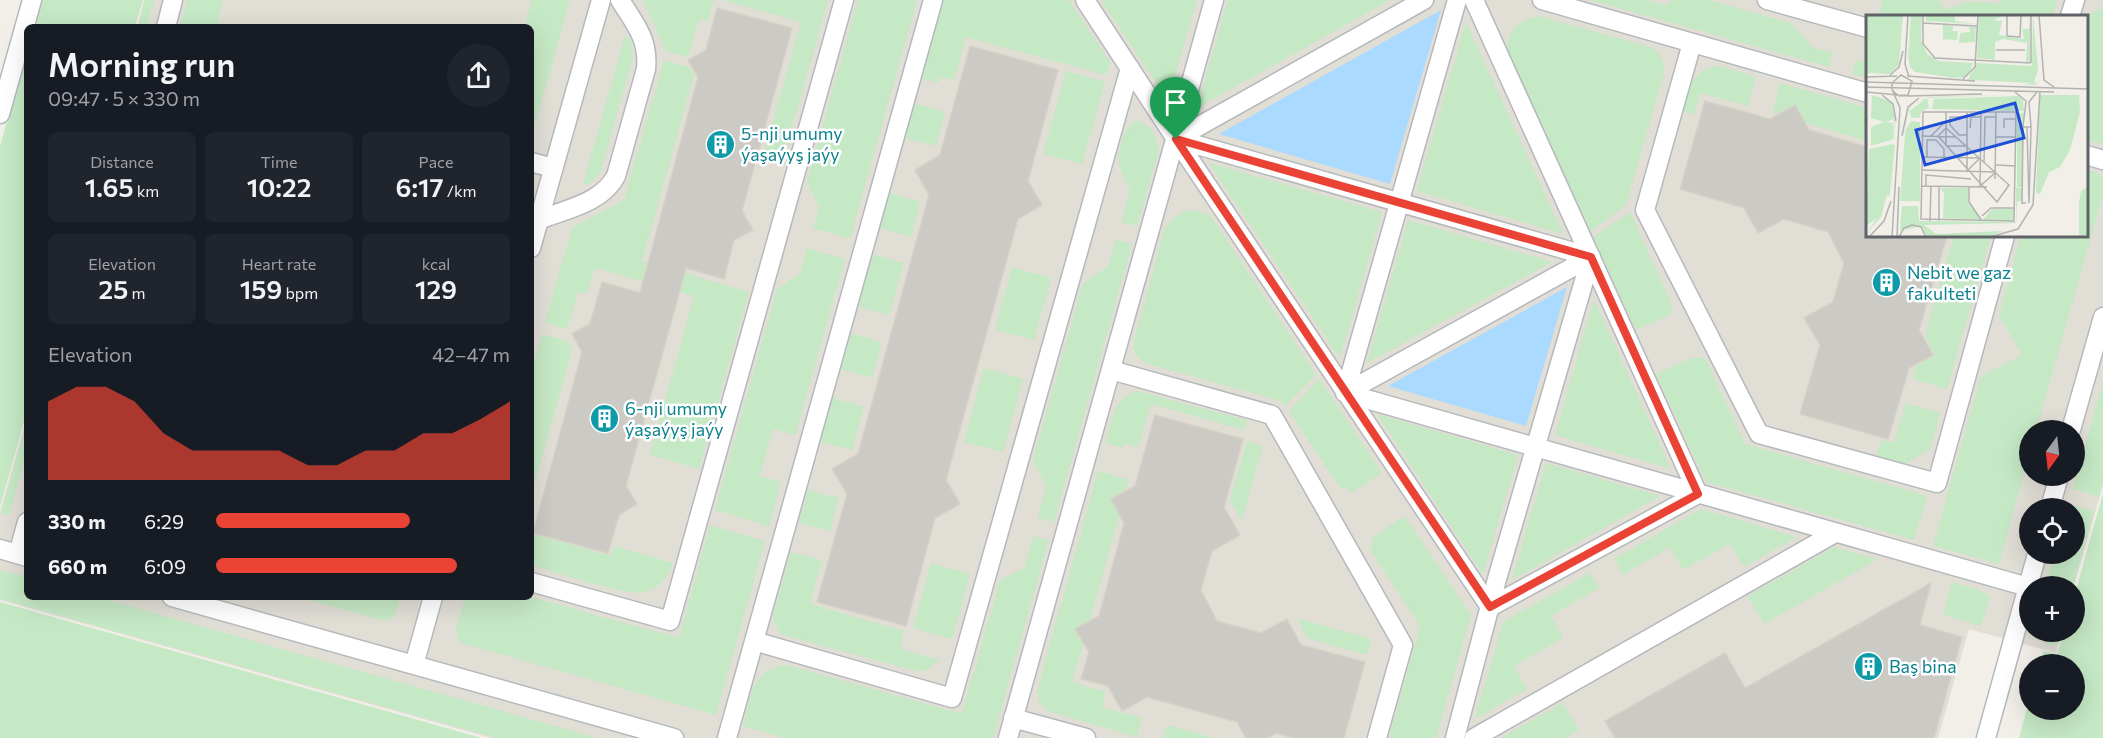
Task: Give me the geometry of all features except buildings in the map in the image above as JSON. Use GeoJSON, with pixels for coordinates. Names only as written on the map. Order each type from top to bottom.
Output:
{"type":"FeatureCollection","features":[{"type":"Feature","properties":{"kind":"lane"},"geometry":{"type":"LineString","coordinates":[[25,24],[32,0]]}},
{"type":"Feature","properties":{"kind":"lane"},"geometry":{"type":"LineString","coordinates":[[167,24],[173,0]]}},
{"type":"Feature","properties":{"kind":"lane"},"geometry":{"type":"LineString","coordinates":[[534,238],[601,0]]}},
{"type":"Feature","properties":{"kind":"lane"},"geometry":{"type":"LineString","coordinates":[[539,220],[600,196],[611,186],[616,176],[646,69],[647,53],[642,34],[620,0]]}},
{"type":"Feature","properties":{"kind":"lane"},"geometry":{"type":"LineString","coordinates":[[534,583],[670,621],[844,0]]}},
{"type":"Feature","properties":{"kind":"lane"},"geometry":{"type":"LineString","coordinates":[[727,738],[933,0]]}},
{"type":"Feature","properties":{"kind":"lane"},"geometry":{"type":"LineString","coordinates":[[1085,0],[1490,607]]}},
{"type":"Feature","properties":{"kind":"lane"},"geometry":{"type":"LineString","coordinates":[[1008,738],[1214,0]]}},
{"type":"Feature","properties":{"kind":"lane"},"geometry":{"type":"LineString","coordinates":[[1176,139],[1424,0]]}},
{"type":"Feature","properties":{"kind":"lane"},"geometry":{"type":"LineString","coordinates":[[1346,393],[1457,0]]}},
{"type":"Feature","properties":{"kind":"lane"},"geometry":{"type":"LineString","coordinates":[[1474,0],[1698,494]]}},
{"type":"Feature","properties":{"kind":"lane"},"geometry":{"type":"LineString","coordinates":[[1542,0],[1866,92]]}},
{"type":"Feature","properties":{"kind":"lane"},"geometry":{"type":"LineString","coordinates":[[1767,0],[1866,27]]}},
{"type":"Feature","properties":{"kind":"lane"},"geometry":{"type":"LineString","coordinates":[[2070,15],[2075,0]]}},
{"type":"Feature","properties":{"kind":"lane"},"geometry":{"type":"LineString","coordinates":[[0,114],[24,28]]}},
{"type":"Feature","properties":{"kind":"lane"},"geometry":{"type":"LineString","coordinates":[[1692,43],[1645,210],[1759,434],[1937,483],[2005,237]]}},
{"type":"Feature","properties":{"kind":"lane"},"geometry":{"type":"LineString","coordinates":[[754,642],[952,698],[1130,68]]}},
{"type":"Feature","properties":{"kind":"lane"},"geometry":{"type":"LineString","coordinates":[[1176,139],[1591,257]]}},
{"type":"Feature","properties":{"kind":"lane"},"geometry":{"type":"LineString","coordinates":[[2088,156],[2103,160]]}},
{"type":"Feature","properties":{"kind":"lane"},"geometry":{"type":"LineString","coordinates":[[534,163],[554,168]]}},
{"type":"Feature","properties":{"kind":"lane"},"geometry":{"type":"LineString","coordinates":[[1346,393],[1591,257]]}},
{"type":"Feature","properties":{"kind":"lane"},"geometry":{"type":"LineString","coordinates":[[1455,738],[1490,607],[1591,257]]}},
{"type":"Feature","properties":{"kind":"lane"},"geometry":{"type":"LineString","coordinates":[[2074,420],[2103,317]]}},
{"type":"Feature","properties":{"kind":"lane"},"geometry":{"type":"LineString","coordinates":[[1111,370],[1272,415],[1403,645],[1377,738]]}},
{"type":"Feature","properties":{"kind":"lane"},"geometry":{"type":"LineString","coordinates":[[1346,393],[2019,584]]}},
{"type":"Feature","properties":{"kind":"lane"},"geometry":{"type":"LineString","coordinates":[[1490,607],[1698,494]]}},
{"type":"Feature","properties":{"kind":"lane"},"geometry":{"type":"LineString","coordinates":[[1474,738],[1835,533]]}},
{"type":"Feature","properties":{"kind":"lane"},"geometry":{"type":"LineString","coordinates":[[0,549],[22,555]]}},
{"type":"Feature","properties":{"kind":"lane"},"geometry":{"type":"LineString","coordinates":[[183,600],[674,738]]}},
{"type":"Feature","properties":{"kind":"lane"},"geometry":{"type":"LineString","coordinates":[[414,665],[432,600]]}},
{"type":"Feature","properties":{"kind":"lane"},"geometry":{"type":"LineString","coordinates":[[1986,738],[2019,619]]}},
{"type":"Feature","properties":{"kind":"lane"},"geometry":{"type":"LineString","coordinates":[[1013,718],[1086,738]]}},
{"type":"Feature","properties":{"kind":"shaded area"},"geometry":{"type":"Polygon","coordinates":[[[144,0],[2103,0],[2103,485],[2085,548],[2085,498],[2019,498],[2019,564],[2080,564],[2077,576],[2019,576],[2019,642],[2059,642],[2056,653],[1969,629],[1938,738],[491,738],[0,600],[0,512],[24,427],[24,600],[534,600],[534,24],[138,24],[144,0]]]}},
{"type":"Feature","properties":{"kind":"green space"},"geometry":{"type":"Polygon","coordinates":[[[41,0],[143,0],[136,24],[35,24],[41,0]]]}},
{"type":"Feature","properties":{"kind":"green space"},"geometry":{"type":"Polygon","coordinates":[[[145,0],[154,0],[148,24],[139,24],[145,0]]]}},
{"type":"Feature","properties":{"kind":"green space"},"geometry":{"type":"Polygon","coordinates":[[[188,0],[223,0],[217,22],[224,24],[181,24],[188,0]]]}},
{"type":"Feature","properties":{"kind":"green space"},"geometry":{"type":"Polygon","coordinates":[[[532,0],[570,0],[534,129],[534,24],[526,24],[532,0]]]}},
{"type":"Feature","properties":{"kind":"green space"},"geometry":{"type":"Polygon","coordinates":[[[643,0],[714,0],[708,21],[699,19],[688,57],[666,51],[643,0]]]}},
{"type":"Feature","properties":{"kind":"green space"},"geometry":{"type":"Polygon","coordinates":[[[723,0],[828,0],[782,163],[763,157],[801,22],[723,0]]]}},
{"type":"Feature","properties":{"kind":"green space"},"geometry":{"type":"Polygon","coordinates":[[[858,0],[917,0],[850,239],[813,228],[819,208],[807,181],[858,0]]]}},
{"type":"Feature","properties":{"kind":"green space"},"geometry":{"type":"Polygon","coordinates":[[[944,0],[1069,0],[1110,62],[1106,75],[966,37],[954,80],[940,77],[938,83],[921,78],[944,0]]]}},
{"type":"Feature","properties":{"kind":"green space"},"geometry":{"type":"Polygon","coordinates":[[[1101,0],[1197,0],[1168,100],[1101,0]]]}},
{"type":"Feature","properties":{"kind":"green space"},"geometry":{"type":"Polygon","coordinates":[[[1228,0],[1390,0],[1197,108],[1228,0]]]}},
{"type":"Feature","properties":{"kind":"green space"},"geometry":{"type":"Polygon","coordinates":[[[1590,0],[1646,0],[1665,5],[1672,0],[1709,0],[1791,23],[1812,47],[1833,53],[1829,67],[1590,0]]]}},
{"type":"Feature","properties":{"kind":"green space"},"geometry":{"type":"Polygon","coordinates":[[[1883,0],[1939,0],[1945,10],[1971,2],[2000,4],[2001,0],[2057,0],[2053,15],[1890,15],[1879,12],[1883,0]]]}},
{"type":"Feature","properties":{"kind":"green space"},"geometry":{"type":"Polygon","coordinates":[[[2103,8],[2103,144],[2088,140],[2086,15],[2103,8]]]}},
{"type":"Feature","properties":{"kind":"green space"},"geometry":{"type":"Polygon","coordinates":[[[1539,16],[1650,47],[1659,54],[1663,64],[1664,73],[1626,205],[1591,231],[1506,48],[1516,26],[1539,16]]]}},
{"type":"Feature","properties":{"kind":"green space"},"geometry":{"type":"Polygon","coordinates":[[[1466,22],[1563,234],[1417,191],[1466,22]]]}},
{"type":"Feature","properties":{"kind":"green space"},"geometry":{"type":"Polygon","coordinates":[[[625,36],[631,41],[633,57],[600,173],[589,184],[583,184],[625,36]]]}},
{"type":"Feature","properties":{"kind":"green space"},"geometry":{"type":"Polygon","coordinates":[[[664,60],[691,68],[694,75],[642,261],[749,292],[699,469],[650,455],[694,296],[595,268],[587,294],[578,292],[567,329],[545,322],[572,228],[624,200],[664,60]]]}},
{"type":"Feature","properties":{"kind":"green space"},"geometry":{"type":"Polygon","coordinates":[[[1856,60],[1866,63],[1866,78],[1852,74],[1856,60]]]}},
{"type":"Feature","properties":{"kind":"green space"},"geometry":{"type":"Polygon","coordinates":[[[24,61],[24,422],[0,507],[0,146],[24,61]]]}},
{"type":"Feature","properties":{"kind":"green space"},"geometry":{"type":"Polygon","coordinates":[[[1714,66],[1756,77],[1748,106],[1700,93],[1694,115],[1682,111],[1691,83],[1699,74],[1714,66]]]}},
{"type":"Feature","properties":{"kind":"green space"},"geometry":{"type":"Polygon","coordinates":[[[1066,71],[1105,82],[1082,164],[1043,154],[1066,71]]]}},
{"type":"Feature","properties":{"kind":"green space"},"geometry":{"type":"Polygon","coordinates":[[[1780,83],[1866,108],[1866,141],[1806,123],[1795,104],[1776,114],[1772,113],[1780,83]]]}},
{"type":"Feature","properties":{"kind":"green space"},"geometry":{"type":"Polygon","coordinates":[[[914,103],[945,112],[936,146],[905,138],[914,103]]]}},
{"type":"Feature","properties":{"kind":"green space"},"geometry":{"type":"Polygon","coordinates":[[[1136,120],[1153,132],[1158,153],[1137,226],[1121,222],[1130,190],[1119,162],[1124,135],[1136,120]]]}},
{"type":"Feature","properties":{"kind":"green space"},"geometry":{"type":"Polygon","coordinates":[[[1209,163],[1382,212],[1340,358],[1209,163]]]}},
{"type":"Feature","properties":{"kind":"green space"},"geometry":{"type":"Polygon","coordinates":[[[2088,170],[2096,172],[2103,178],[2103,195],[2039,420],[2019,420],[2020,486],[1999,564],[1933,546],[1981,376],[2022,355],[1999,315],[2021,237],[2088,237],[2088,170]]]}},
{"type":"Feature","properties":{"kind":"green space"},"geometry":{"type":"Polygon","coordinates":[[[890,193],[920,202],[911,237],[880,228],[890,193]]]}},
{"type":"Feature","properties":{"kind":"green space"},"geometry":{"type":"Polygon","coordinates":[[[1192,210],[1210,215],[1316,375],[1285,406],[1281,401],[1152,365],[1135,354],[1134,341],[1165,228],[1177,216],[1192,210]]]}},
{"type":"Feature","properties":{"kind":"green space"},"geometry":{"type":"Polygon","coordinates":[[[1630,212],[1672,305],[1670,315],[1636,330],[1593,237],[1630,212]]]}},
{"type":"Feature","properties":{"kind":"green space"},"geometry":{"type":"Polygon","coordinates":[[[1408,220],[1552,262],[1367,363],[1408,220]]]}},
{"type":"Feature","properties":{"kind":"green space"},"geometry":{"type":"Polygon","coordinates":[[[1954,237],[1991,237],[1947,389],[1913,379],[1917,366],[1935,355],[1925,336],[1954,237]]]}},
{"type":"Feature","properties":{"kind":"green space"},"geometry":{"type":"Polygon","coordinates":[[[1116,240],[1132,244],[1054,522],[1038,518],[1046,487],[1033,460],[1083,284],[1108,266],[1116,240]]]}},
{"type":"Feature","properties":{"kind":"green space"},"geometry":{"type":"Polygon","coordinates":[[[807,248],[845,259],[795,435],[773,429],[760,476],[781,482],[769,526],[715,510],[777,289],[800,273],[807,248]]]}},
{"type":"Feature","properties":{"kind":"green space"},"geometry":{"type":"Polygon","coordinates":[[[873,254],[904,263],[889,315],[858,306],[873,254]]]}},
{"type":"Feature","properties":{"kind":"green space"},"geometry":{"type":"Polygon","coordinates":[[[1012,267],[1051,278],[1034,340],[995,330],[1012,267]]]}},
{"type":"Feature","properties":{"kind":"green space"},"geometry":{"type":"Polygon","coordinates":[[[1594,300],[1671,469],[1555,435],[1594,300]]]}},
{"type":"Feature","properties":{"kind":"green space"},"geometry":{"type":"Polygon","coordinates":[[[851,333],[882,342],[872,378],[841,369],[851,333]]]}},
{"type":"Feature","properties":{"kind":"green space"},"geometry":{"type":"Polygon","coordinates":[[[542,334],[568,341],[572,351],[534,485],[534,362],[542,334]]]}},
{"type":"Feature","properties":{"kind":"green space"},"geometry":{"type":"Polygon","coordinates":[[[1700,357],[1706,360],[1745,444],[1927,496],[1914,540],[1706,482],[1656,374],[1700,357]]]}},
{"type":"Feature","properties":{"kind":"green space"},"geometry":{"type":"Polygon","coordinates":[[[984,368],[1023,379],[1003,452],[964,442],[984,368]]]}},
{"type":"Feature","properties":{"kind":"green space"},"geometry":{"type":"Polygon","coordinates":[[[1319,379],[1382,473],[1351,493],[1346,486],[1341,489],[1289,411],[1319,379]]]}},
{"type":"Feature","properties":{"kind":"green space"},"geometry":{"type":"Polygon","coordinates":[[[2103,382],[2103,482],[2099,497],[2073,489],[2074,486],[2085,486],[2085,446],[2103,382]]]}},
{"type":"Feature","properties":{"kind":"green space"},"geometry":{"type":"Polygon","coordinates":[[[1137,391],[1247,420],[1244,430],[1151,404],[1138,447],[1124,443],[1122,448],[1106,443],[1118,405],[1129,394],[1137,391]]]}},
{"type":"Feature","properties":{"kind":"green space"},"geometry":{"type":"Polygon","coordinates":[[[833,398],[864,407],[852,450],[821,442],[833,398]]]}},
{"type":"Feature","properties":{"kind":"green space"},"geometry":{"type":"Polygon","coordinates":[[[1906,403],[1940,413],[1930,449],[1902,466],[1876,458],[1881,440],[1894,443],[1906,403]]]}},
{"type":"Feature","properties":{"kind":"green space"},"geometry":{"type":"Polygon","coordinates":[[[1377,414],[1518,455],[1483,574],[1377,414]]]}},
{"type":"Feature","properties":{"kind":"green space"},"geometry":{"type":"Polygon","coordinates":[[[24,431],[24,463],[9,516],[1,513],[24,431]]]}},
{"type":"Feature","properties":{"kind":"green space"},"geometry":{"type":"Polygon","coordinates":[[[1247,441],[1263,446],[1242,520],[1230,501],[1247,441]]]}},
{"type":"Feature","properties":{"kind":"green space"},"geometry":{"type":"Polygon","coordinates":[[[1546,463],[1660,496],[1512,580],[1546,463]]]}},
{"type":"Feature","properties":{"kind":"green space"},"geometry":{"type":"Polygon","coordinates":[[[1098,471],[1129,480],[1126,489],[1110,499],[1119,516],[1090,620],[1074,629],[1083,645],[1072,682],[1106,692],[1102,707],[1142,718],[1137,737],[1047,711],[1039,702],[1037,691],[1098,471]]]}},
{"type":"Feature","properties":{"kind":"green space"},"geometry":{"type":"Polygon","coordinates":[[[808,490],[839,498],[830,531],[799,523],[808,490]]]}},
{"type":"Feature","properties":{"kind":"green space"},"geometry":{"type":"Polygon","coordinates":[[[2103,493],[2103,738],[2019,738],[2024,720],[2085,720],[2085,654],[2057,654],[2061,642],[2085,642],[2085,576],[2080,576],[2103,493]]]}},
{"type":"Feature","properties":{"kind":"green space"},"geometry":{"type":"Polygon","coordinates":[[[2085,508],[2094,511],[2085,543],[2085,508]]]}},
{"type":"Feature","properties":{"kind":"green space"},"geometry":{"type":"Polygon","coordinates":[[[1701,509],[1797,537],[1744,567],[1730,544],[1683,570],[1670,547],[1623,575],[1614,559],[1701,509]]]}},
{"type":"Feature","properties":{"kind":"green space"},"geometry":{"type":"Polygon","coordinates":[[[1405,516],[1471,615],[1436,738],[1389,738],[1420,626],[1371,551],[1373,537],[1405,516]]]}},
{"type":"Feature","properties":{"kind":"green space"},"geometry":{"type":"Polygon","coordinates":[[[710,525],[765,541],[716,715],[465,644],[458,640],[456,631],[464,600],[534,600],[534,598],[679,638],[710,525]]]}},
{"type":"Feature","properties":{"kind":"green space"},"geometry":{"type":"Polygon","coordinates":[[[534,534],[611,556],[614,546],[673,563],[659,585],[645,592],[623,591],[534,566],[534,534]]]}},
{"type":"Feature","properties":{"kind":"green space"},"geometry":{"type":"Polygon","coordinates":[[[1033,536],[1049,540],[993,738],[784,738],[743,726],[754,686],[759,678],[775,667],[787,665],[962,714],[1000,580],[1024,568],[1033,536]]]}},
{"type":"Feature","properties":{"kind":"green space"},"geometry":{"type":"Polygon","coordinates":[[[1834,547],[1878,559],[1764,624],[1748,596],[1834,547]]]}},
{"type":"Feature","properties":{"kind":"green space"},"geometry":{"type":"Polygon","coordinates":[[[791,552],[822,560],[810,604],[904,631],[900,649],[940,660],[926,670],[916,671],[783,635],[777,629],[773,617],[791,552]]]}},
{"type":"Feature","properties":{"kind":"green space"},"geometry":{"type":"Polygon","coordinates":[[[931,563],[970,574],[952,639],[913,628],[931,563]]]}},
{"type":"Feature","properties":{"kind":"green space"},"geometry":{"type":"Polygon","coordinates":[[[2052,564],[2079,564],[2076,576],[2048,576],[2052,564]]]}},
{"type":"Feature","properties":{"kind":"green space"},"geometry":{"type":"Polygon","coordinates":[[[0,570],[24,576],[24,600],[108,600],[598,738],[496,738],[0,599],[0,570]]]}},
{"type":"Feature","properties":{"kind":"green space"},"geometry":{"type":"Polygon","coordinates":[[[1590,573],[1599,588],[1551,616],[1563,638],[1514,666],[1527,689],[1475,719],[1503,622],[1590,573]]]}},
{"type":"Feature","properties":{"kind":"green space"},"geometry":{"type":"Polygon","coordinates":[[[1952,582],[1990,596],[1981,626],[1943,615],[1952,582]]]}},
{"type":"Feature","properties":{"kind":"green space"},"geometry":{"type":"Polygon","coordinates":[[[309,600],[400,600],[394,617],[385,621],[309,600]]]}},
{"type":"Feature","properties":{"kind":"green space"},"geometry":{"type":"Polygon","coordinates":[[[0,602],[482,738],[0,738],[0,602]]]}},
{"type":"Feature","properties":{"kind":"green space"},"geometry":{"type":"Polygon","coordinates":[[[1297,618],[1372,639],[1367,655],[1307,638],[1297,618]]]}},
{"type":"Feature","properties":{"kind":"green space"},"geometry":{"type":"Polygon","coordinates":[[[2046,642],[2058,642],[2057,646],[2046,644],[2046,642]]]}},
{"type":"Feature","properties":{"kind":"green space"},"geometry":{"type":"Polygon","coordinates":[[[1563,703],[1579,730],[1565,738],[1500,738],[1563,703]]]}},
{"type":"Feature","properties":{"kind":"green space"},"geometry":{"type":"Polygon","coordinates":[[[1167,725],[1214,738],[1163,738],[1167,725]]]}},
{"type":"Feature","properties":{"kind":"water"},"geometry":{"type":"Polygon","coordinates":[[[1441,10],[1390,184],[1219,134],[1441,10]]]}},
{"type":"Feature","properties":{"kind":"water"},"geometry":{"type":"Polygon","coordinates":[[[1567,287],[1526,426],[1388,386],[1567,287]]]}},
{"type":"Feature","properties":{"kind":"place","name":"5-nji umumy ýaşaýyş jaýy"},"geometry":{"type":"Point","coordinates":[720,144]}},
{"type":"Feature","properties":{"kind":"place","name":"Nebit we gaz fakulteti"},"geometry":{"type":"Point","coordinates":[1886,283]}},
{"type":"Feature","properties":{"kind":"place","name":"6-nji umumy ýaşaýyş jaýy"},"geometry":{"type":"Point","coordinates":[604,419]}},
{"type":"Feature","properties":{"kind":"place","name":"Baş bina"},"geometry":{"type":"Point","coordinates":[1868,667]}},
{"type":"Feature","properties":{"kind":"route"},"geometry":{"type":"LineString","coordinates":[[1176,139],[1591,257],[1698,494],[1490,607],[1176,139]]}}]}
